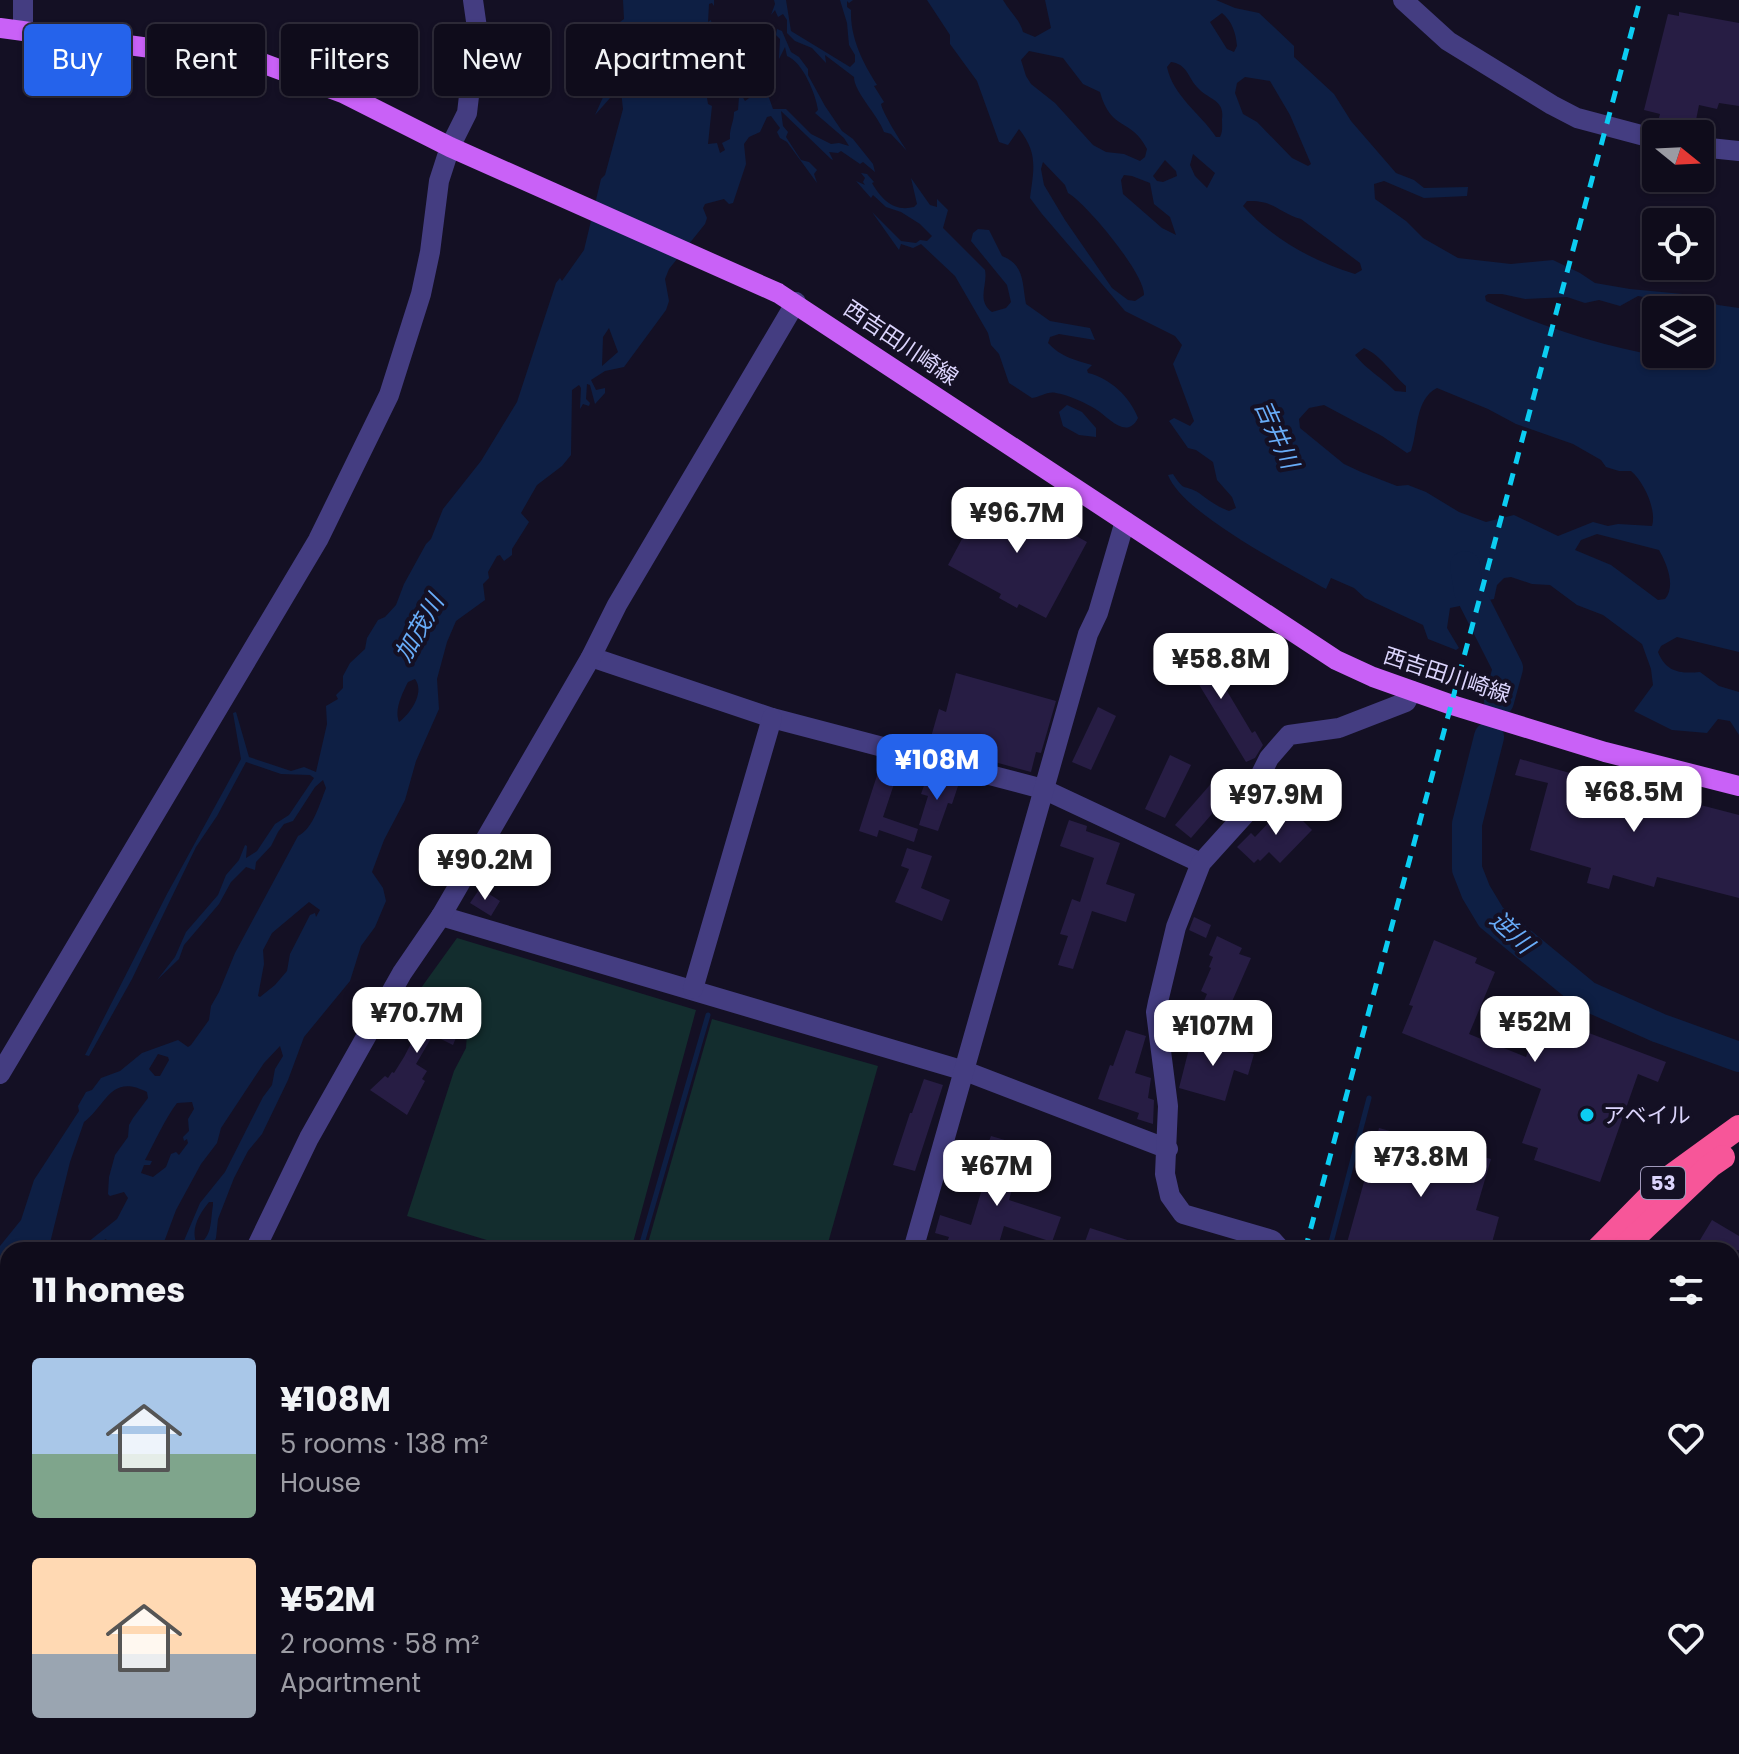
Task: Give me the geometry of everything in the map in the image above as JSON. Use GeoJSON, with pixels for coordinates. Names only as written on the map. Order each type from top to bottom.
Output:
{"type":"FeatureCollection","features":[{"type":"Feature","properties":{"kind":"highway","name":"53"},"geometry":{"type":"LineString","coordinates":[[1605,1242],[1666,1180],[1739,1127]]}},
{"type":"Feature","properties":{"kind":"highway","name":"53"},"geometry":{"type":"LineString","coordinates":[[1629,1242],[1710,1166],[1739,1147]]}},
{"type":"Feature","properties":{"kind":"main road","name":"西吉田川崎線"},"geometry":{"type":"LineString","coordinates":[[0,28],[262,63],[343,93],[450,147],[787,298],[1336,660],[1412,691],[1605,752],[1739,786]]}},
{"type":"Feature","properties":{"kind":"street"},"geometry":{"type":"LineString","coordinates":[[23,0],[23,31]]}},
{"type":"Feature","properties":{"kind":"street"},"geometry":{"type":"LineString","coordinates":[[0,1074],[318,540],[389,395],[430,252],[439,181],[450,147],[467,113],[477,28],[473,0]]}},
{"type":"Feature","properties":{"kind":"street"},"geometry":{"type":"LineString","coordinates":[[1403,0],[1448,41],[1552,105],[1577,118],[1642,135]]}},
{"type":"Feature","properties":{"kind":"street"},"geometry":{"type":"LineString","coordinates":[[1714,148],[1739,151]]}},
{"type":"Feature","properties":{"kind":"street"},"geometry":{"type":"LineString","coordinates":[[259,1242],[317,1124],[402,973],[441,916],[591,657],[787,298]]}},
{"type":"Feature","properties":{"kind":"street"},"geometry":{"type":"LineString","coordinates":[[915,1242],[1088,634],[1098,613],[1125,521]]}},
{"type":"Feature","properties":{"kind":"street"},"geometry":{"type":"LineString","coordinates":[[591,657],[772,718],[1043,789],[1201,863]]}},
{"type":"Feature","properties":{"kind":"street"},"geometry":{"type":"LineString","coordinates":[[1274,1242],[1183,1214],[1175,1205],[1167,1186],[1168,1106],[1156,1012],[1176,927],[1201,863],[1248,811],[1254,788],[1269,758],[1289,735],[1339,728],[1406,702],[1412,691]]}},
{"type":"Feature","properties":{"kind":"street"},"geometry":{"type":"LineString","coordinates":[[693,989],[772,718]]}},
{"type":"Feature","properties":{"kind":"street"},"geometry":{"type":"LineString","coordinates":[[441,916],[965,1071],[1168,1149]]}},
{"type":"Feature","properties":{"kind":"green space"},"geometry":{"type":"Polygon","coordinates":[[[457,938],[696,1010],[633,1242],[493,1242],[407,1216],[454,1071],[466,1048],[468,1018],[421,988],[457,938]]]}},
{"type":"Feature","properties":{"kind":"green space"},"geometry":{"type":"Polygon","coordinates":[[[712,1019],[878,1066],[828,1242],[648,1242],[712,1019]]]}},
{"type":"Feature","properties":{"kind":"water"},"geometry":{"type":"Polygon","coordinates":[[[623,0],[714,0],[714,6],[709,4],[708,22],[711,20],[712,24],[620,24],[624,19],[623,0]]]}},
{"type":"Feature","properties":{"kind":"water"},"geometry":{"type":"Polygon","coordinates":[[[774,0],[786,0],[791,31],[850,67],[855,62],[855,55],[849,45],[840,0],[853,0],[847,1],[847,7],[851,10],[858,50],[877,85],[874,86],[884,102],[881,104],[885,114],[907,151],[891,134],[884,132],[858,90],[854,77],[825,55],[826,63],[812,48],[795,41],[787,33],[787,20],[783,14],[778,17],[775,10],[771,15],[774,0]]]}},
{"type":"Feature","properties":{"kind":"water","name":"吉井川"},"geometry":{"type":"Polygon","coordinates":[[[927,0],[1003,0],[1023,32],[1035,37],[1051,28],[1045,0],[1216,0],[1259,13],[1294,46],[1294,57],[1334,94],[1351,121],[1396,173],[1424,188],[1468,187],[1467,196],[1424,198],[1384,181],[1374,184],[1375,199],[1406,221],[1423,238],[1458,258],[1511,264],[1553,260],[1595,283],[1696,296],[1638,296],[1620,306],[1599,300],[1585,303],[1567,297],[1525,299],[1502,294],[1488,294],[1486,301],[1557,330],[1642,352],[1642,368],[1714,368],[1714,303],[1739,308],[1739,652],[1677,637],[1661,646],[1658,652],[1665,664],[1674,670],[1700,672],[1719,686],[1739,692],[1739,735],[1730,721],[1718,719],[1707,733],[1672,730],[1634,711],[1653,685],[1642,644],[1603,615],[1577,605],[1550,585],[1504,578],[1497,585],[1494,599],[1450,608],[1447,628],[1459,648],[1456,650],[1428,639],[1423,625],[1365,598],[1354,588],[1331,578],[1326,589],[1238,538],[1193,506],[1177,490],[1168,475],[1173,474],[1183,486],[1220,507],[1229,511],[1236,508],[1232,497],[1217,480],[1213,462],[1188,448],[1169,421],[1174,418],[1190,426],[1194,421],[1173,364],[1182,345],[1175,336],[1125,311],[1042,214],[1030,198],[1032,153],[1025,138],[1019,129],[1008,145],[999,142],[977,81],[950,44],[950,35],[927,0]],[[1222,13],[1210,22],[1227,49],[1234,52],[1237,46],[1234,32],[1225,16],[1222,13]],[[1029,51],[1021,60],[1026,76],[1093,145],[1106,152],[1124,154],[1140,161],[1145,157],[1147,149],[1141,139],[1115,119],[1100,92],[1083,84],[1063,58],[1029,51]],[[1171,62],[1167,67],[1181,96],[1216,137],[1220,137],[1221,107],[1201,91],[1184,68],[1176,63],[1171,62]],[[1245,77],[1237,83],[1235,93],[1243,114],[1257,122],[1292,158],[1308,166],[1311,164],[1290,115],[1270,81],[1245,77]],[[1193,154],[1190,165],[1195,176],[1207,188],[1215,173],[1193,154]],[[1165,160],[1153,176],[1163,182],[1177,176],[1165,160]],[[1043,162],[1044,185],[1112,288],[1128,300],[1135,301],[1144,295],[1135,272],[1114,240],[1043,162]],[[1124,175],[1121,180],[1123,194],[1162,228],[1176,235],[1170,217],[1154,204],[1150,183],[1124,175]],[[1247,201],[1243,206],[1294,248],[1355,274],[1362,270],[1360,263],[1301,219],[1270,204],[1247,201]],[[1364,348],[1355,355],[1395,391],[1406,392],[1406,386],[1376,355],[1364,348]],[[1437,388],[1425,400],[1411,451],[1407,453],[1324,405],[1309,408],[1299,419],[1300,428],[1344,464],[1397,486],[1408,485],[1426,492],[1459,512],[1486,522],[1514,515],[1558,536],[1593,522],[1608,526],[1652,526],[1653,512],[1648,497],[1631,471],[1606,467],[1601,460],[1573,444],[1516,424],[1437,388]],[[1597,534],[1581,540],[1575,550],[1611,565],[1658,600],[1665,599],[1668,594],[1669,575],[1659,550],[1597,534]]]}},
{"type":"Feature","properties":{"kind":"water","name":"加茂川"},"geometry":{"type":"Polygon","coordinates":[[[777,29],[782,31],[791,52],[808,69],[808,75],[825,106],[842,131],[853,139],[873,164],[875,172],[841,151],[829,152],[831,159],[781,111],[783,126],[788,132],[786,137],[801,160],[809,162],[817,170],[814,174],[817,183],[787,142],[780,138],[777,132],[780,128],[771,116],[767,117],[760,132],[749,137],[744,144],[746,164],[733,203],[729,204],[724,199],[705,204],[705,224],[669,269],[665,279],[669,301],[666,310],[624,367],[605,371],[591,380],[596,390],[605,388],[605,393],[595,404],[590,385],[587,384],[586,399],[589,406],[583,404],[580,409],[581,388],[579,385],[572,390],[571,455],[537,485],[521,513],[529,522],[512,549],[512,555],[504,561],[500,555],[497,556],[488,572],[489,578],[483,584],[485,600],[456,621],[447,642],[437,679],[439,709],[416,761],[405,800],[384,840],[372,872],[383,888],[386,901],[375,927],[361,946],[350,981],[304,1037],[288,1080],[262,1134],[248,1151],[234,1178],[218,1219],[214,1242],[203,1242],[211,1223],[213,1202],[209,1202],[196,1223],[196,1242],[183,1242],[200,1203],[225,1172],[272,1085],[275,1069],[283,1056],[280,1046],[264,1063],[221,1128],[217,1143],[201,1164],[176,1210],[164,1242],[108,1242],[106,1239],[88,1242],[117,1219],[128,1198],[124,1192],[108,1194],[109,1177],[115,1155],[128,1137],[129,1125],[148,1098],[147,1092],[125,1086],[110,1094],[84,1122],[70,1162],[50,1242],[3,1242],[21,1220],[34,1180],[79,1111],[78,1106],[86,1092],[92,1090],[101,1078],[120,1071],[142,1053],[178,1040],[188,1047],[209,1020],[211,1006],[235,953],[298,836],[308,828],[315,815],[326,788],[323,780],[293,821],[284,824],[271,846],[256,862],[255,870],[246,867],[231,882],[219,904],[184,945],[179,959],[157,980],[175,957],[186,932],[218,895],[226,875],[239,860],[245,845],[246,858],[257,851],[275,824],[289,815],[314,778],[310,775],[281,774],[246,762],[196,847],[132,979],[89,1056],[85,1055],[167,894],[241,759],[233,713],[236,712],[249,757],[291,771],[304,767],[316,772],[327,724],[326,706],[338,699],[336,695],[343,688],[343,676],[350,663],[365,649],[367,638],[378,620],[396,605],[404,584],[431,539],[443,509],[481,461],[517,402],[556,283],[560,278],[562,281],[584,250],[601,179],[605,175],[623,109],[622,96],[707,96],[708,104],[712,106],[708,144],[717,143],[720,153],[725,150],[722,143],[730,139],[734,112],[738,110],[739,97],[742,96],[745,101],[752,96],[768,96],[773,109],[786,109],[811,134],[831,144],[849,146],[815,113],[818,110],[812,88],[798,65],[787,56],[785,47],[779,59],[777,29]],[[609,328],[603,337],[602,366],[618,352],[609,328]],[[415,679],[408,682],[398,707],[399,722],[412,708],[418,690],[415,679]],[[309,902],[272,933],[263,950],[264,964],[258,996],[275,985],[287,971],[290,954],[310,915],[315,913],[316,917],[320,910],[309,902]],[[158,1054],[149,1069],[155,1076],[160,1076],[169,1060],[158,1054]],[[192,1102],[177,1103],[145,1160],[152,1161],[150,1165],[144,1165],[141,1173],[153,1177],[166,1167],[171,1154],[176,1152],[179,1155],[188,1143],[183,1137],[189,1131],[188,1119],[194,1109],[192,1102]]]}},
{"type":"Feature","properties":{"kind":"water"},"geometry":{"type":"Polygon","coordinates":[[[604,96],[612,96],[595,115],[604,96]]]}},
{"type":"Feature","properties":{"kind":"water"},"geometry":{"type":"Polygon","coordinates":[[[861,173],[867,174],[880,195],[895,206],[907,208],[917,204],[911,178],[930,205],[937,207],[937,199],[948,210],[943,228],[985,270],[984,297],[992,312],[1006,308],[1011,302],[1007,285],[971,241],[978,229],[989,230],[1002,256],[1019,270],[1026,304],[1050,321],[1090,328],[1095,340],[1059,334],[1050,337],[1048,343],[1063,355],[1092,365],[1088,373],[1104,379],[1130,403],[1138,418],[1134,424],[1129,427],[1118,425],[1088,405],[1061,394],[1050,393],[1032,398],[1009,383],[999,354],[991,345],[988,333],[955,276],[921,244],[913,248],[901,244],[899,250],[872,212],[901,241],[916,243],[927,241],[932,236],[901,212],[886,207],[873,195],[871,198],[856,181],[865,185],[861,173]]]}},
{"type":"Feature","properties":{"kind":"water"},"geometry":{"type":"Polygon","coordinates":[[[1067,405],[1082,412],[1096,428],[1096,437],[1079,435],[1063,426],[1059,412],[1067,405]]]}},
{"type":"Feature","properties":{"kind":"building"},"geometry":{"type":"Polygon","coordinates":[[[1679,12],[1739,23],[1739,106],[1719,103],[1717,109],[1699,105],[1696,120],[1669,120],[1644,110],[1668,14],[1679,16],[1679,12]]]}},
{"type":"Feature","properties":{"kind":"building"},"geometry":{"type":"Polygon","coordinates":[[[989,489],[1034,513],[1031,520],[1054,533],[1058,526],[1087,542],[1046,618],[1019,604],[1017,608],[999,598],[1001,594],[948,565],[989,489]]]}},
{"type":"Feature","properties":{"kind":"building"},"geometry":{"type":"Polygon","coordinates":[[[1196,639],[1252,733],[1255,731],[1263,745],[1255,758],[1246,762],[1178,650],[1196,639]]]}},
{"type":"Feature","properties":{"kind":"building"},"geometry":{"type":"Polygon","coordinates":[[[956,673],[1056,701],[1041,753],[1036,752],[1031,772],[929,744],[939,709],[946,712],[956,673]]]}},
{"type":"Feature","properties":{"kind":"building"},"geometry":{"type":"Polygon","coordinates":[[[1098,707],[1116,716],[1091,770],[1072,762],[1098,707]]]}},
{"type":"Feature","properties":{"kind":"building"},"geometry":{"type":"Polygon","coordinates":[[[1170,755],[1191,765],[1165,818],[1145,809],[1170,755]]]}},
{"type":"Feature","properties":{"kind":"building"},"geometry":{"type":"Polygon","coordinates":[[[1520,759],[1684,805],[1685,801],[1739,815],[1739,898],[1657,877],[1654,887],[1613,875],[1609,889],[1587,883],[1591,868],[1530,850],[1548,783],[1515,775],[1520,759]]]}},
{"type":"Feature","properties":{"kind":"building"},"geometry":{"type":"Polygon","coordinates":[[[882,760],[900,766],[883,817],[918,829],[914,842],[879,830],[877,837],[859,831],[882,760]]]}},
{"type":"Feature","properties":{"kind":"building"},"geometry":{"type":"Polygon","coordinates":[[[927,777],[944,783],[946,779],[959,783],[938,831],[919,825],[928,796],[921,794],[927,777]]]}},
{"type":"Feature","properties":{"kind":"building"},"geometry":{"type":"Polygon","coordinates":[[[1216,778],[1231,792],[1191,838],[1175,825],[1216,778]]]}},
{"type":"Feature","properties":{"kind":"building"},"geometry":{"type":"Polygon","coordinates":[[[1286,804],[1312,830],[1280,863],[1269,852],[1254,863],[1237,847],[1251,833],[1255,837],[1286,804]]]}},
{"type":"Feature","properties":{"kind":"building"},"geometry":{"type":"Polygon","coordinates":[[[1069,820],[1087,826],[1086,831],[1120,843],[1106,884],[1135,894],[1126,922],[1092,911],[1073,969],[1058,965],[1068,936],[1060,934],[1072,899],[1080,902],[1094,858],[1060,846],[1069,820]]]}},
{"type":"Feature","properties":{"kind":"building"},"geometry":{"type":"Polygon","coordinates":[[[907,848],[932,856],[921,888],[950,900],[942,921],[895,902],[909,869],[901,866],[907,848]]]}},
{"type":"Feature","properties":{"kind":"building"},"geometry":{"type":"Polygon","coordinates":[[[480,888],[500,901],[491,916],[470,903],[480,888]]]}},
{"type":"Feature","properties":{"kind":"building"},"geometry":{"type":"Polygon","coordinates":[[[1194,917],[1211,925],[1206,938],[1189,930],[1194,917]]]}},
{"type":"Feature","properties":{"kind":"building"},"geometry":{"type":"Polygon","coordinates":[[[1217,936],[1242,948],[1239,954],[1251,958],[1227,1013],[1203,1003],[1207,994],[1201,991],[1211,968],[1213,957],[1209,955],[1217,936]]]}},
{"type":"Feature","properties":{"kind":"building"},"geometry":{"type":"Polygon","coordinates":[[[1434,940],[1477,958],[1475,963],[1495,972],[1469,1034],[1526,1057],[1541,1015],[1666,1062],[1658,1082],[1638,1074],[1600,1182],[1534,1160],[1538,1148],[1522,1143],[1541,1089],[1402,1033],[1413,1006],[1409,1005],[1434,940]]]}},
{"type":"Feature","properties":{"kind":"building"},"geometry":{"type":"Polygon","coordinates":[[[425,1000],[432,1004],[433,1001],[463,1021],[453,1045],[433,1035],[416,1064],[427,1071],[407,1115],[370,1090],[385,1076],[388,1078],[394,1073],[404,1057],[417,1032],[404,1025],[413,1010],[417,1012],[425,1000]]]}},
{"type":"Feature","properties":{"kind":"building"},"geometry":{"type":"Polygon","coordinates":[[[1126,1030],[1146,1036],[1135,1073],[1151,1078],[1148,1098],[1154,1100],[1153,1124],[1137,1119],[1139,1113],[1098,1099],[1126,1030]]]}},
{"type":"Feature","properties":{"kind":"building"},"geometry":{"type":"Polygon","coordinates":[[[1192,1037],[1254,1054],[1248,1075],[1234,1070],[1225,1101],[1179,1088],[1192,1037]]]}},
{"type":"Feature","properties":{"kind":"building"},"geometry":{"type":"Polygon","coordinates":[[[924,1079],[943,1085],[915,1171],[893,1165],[924,1079]]]}},
{"type":"Feature","properties":{"kind":"building"},"geometry":{"type":"Polygon","coordinates":[[[1379,1128],[1491,1159],[1476,1210],[1499,1217],[1492,1242],[1347,1242],[1379,1128]]]}},
{"type":"Feature","properties":{"kind":"building"},"geometry":{"type":"Polygon","coordinates":[[[991,1136],[1015,1143],[1009,1165],[1018,1168],[1009,1200],[1061,1217],[1052,1242],[1004,1226],[999,1242],[947,1242],[949,1237],[935,1233],[940,1215],[971,1225],[986,1176],[977,1173],[991,1136]]]}},
{"type":"Feature","properties":{"kind":"building"},"geometry":{"type":"Polygon","coordinates":[[[1712,1220],[1739,1236],[1739,1242],[1699,1242],[1712,1220]]]}},
{"type":"Feature","properties":{"kind":"building"},"geometry":{"type":"Polygon","coordinates":[[[1090,1228],[1133,1242],[1085,1242],[1090,1228]]]}},
{"type":"Feature","properties":{"kind":"waterway","name":"逆川"},"geometry":{"type":"LineString","coordinates":[[1465,566],[1469,591],[1508,668],[1499,701]]}},
{"type":"Feature","properties":{"kind":"waterway","name":"逆川"},"geometry":{"type":"LineString","coordinates":[[1489,737],[1467,824],[1467,869],[1491,917],[1587,996],[1659,1028],[1739,1057]]}},
{"type":"Feature","properties":{"kind":"waterway"},"geometry":{"type":"LineString","coordinates":[[642,1242],[708,1015]]}},
{"type":"Feature","properties":{"kind":"waterway"},"geometry":{"type":"LineString","coordinates":[[1331,1242],[1369,1098]]}},
{"type":"Feature","properties":{"kind":"railway"},"geometry":{"type":"LineString","coordinates":[[1307,1242],[1640,0]]}},
{"type":"Feature","properties":{"kind":"place","name":"アベイル"},"geometry":{"type":"Point","coordinates":[1587,1115]}}]}
